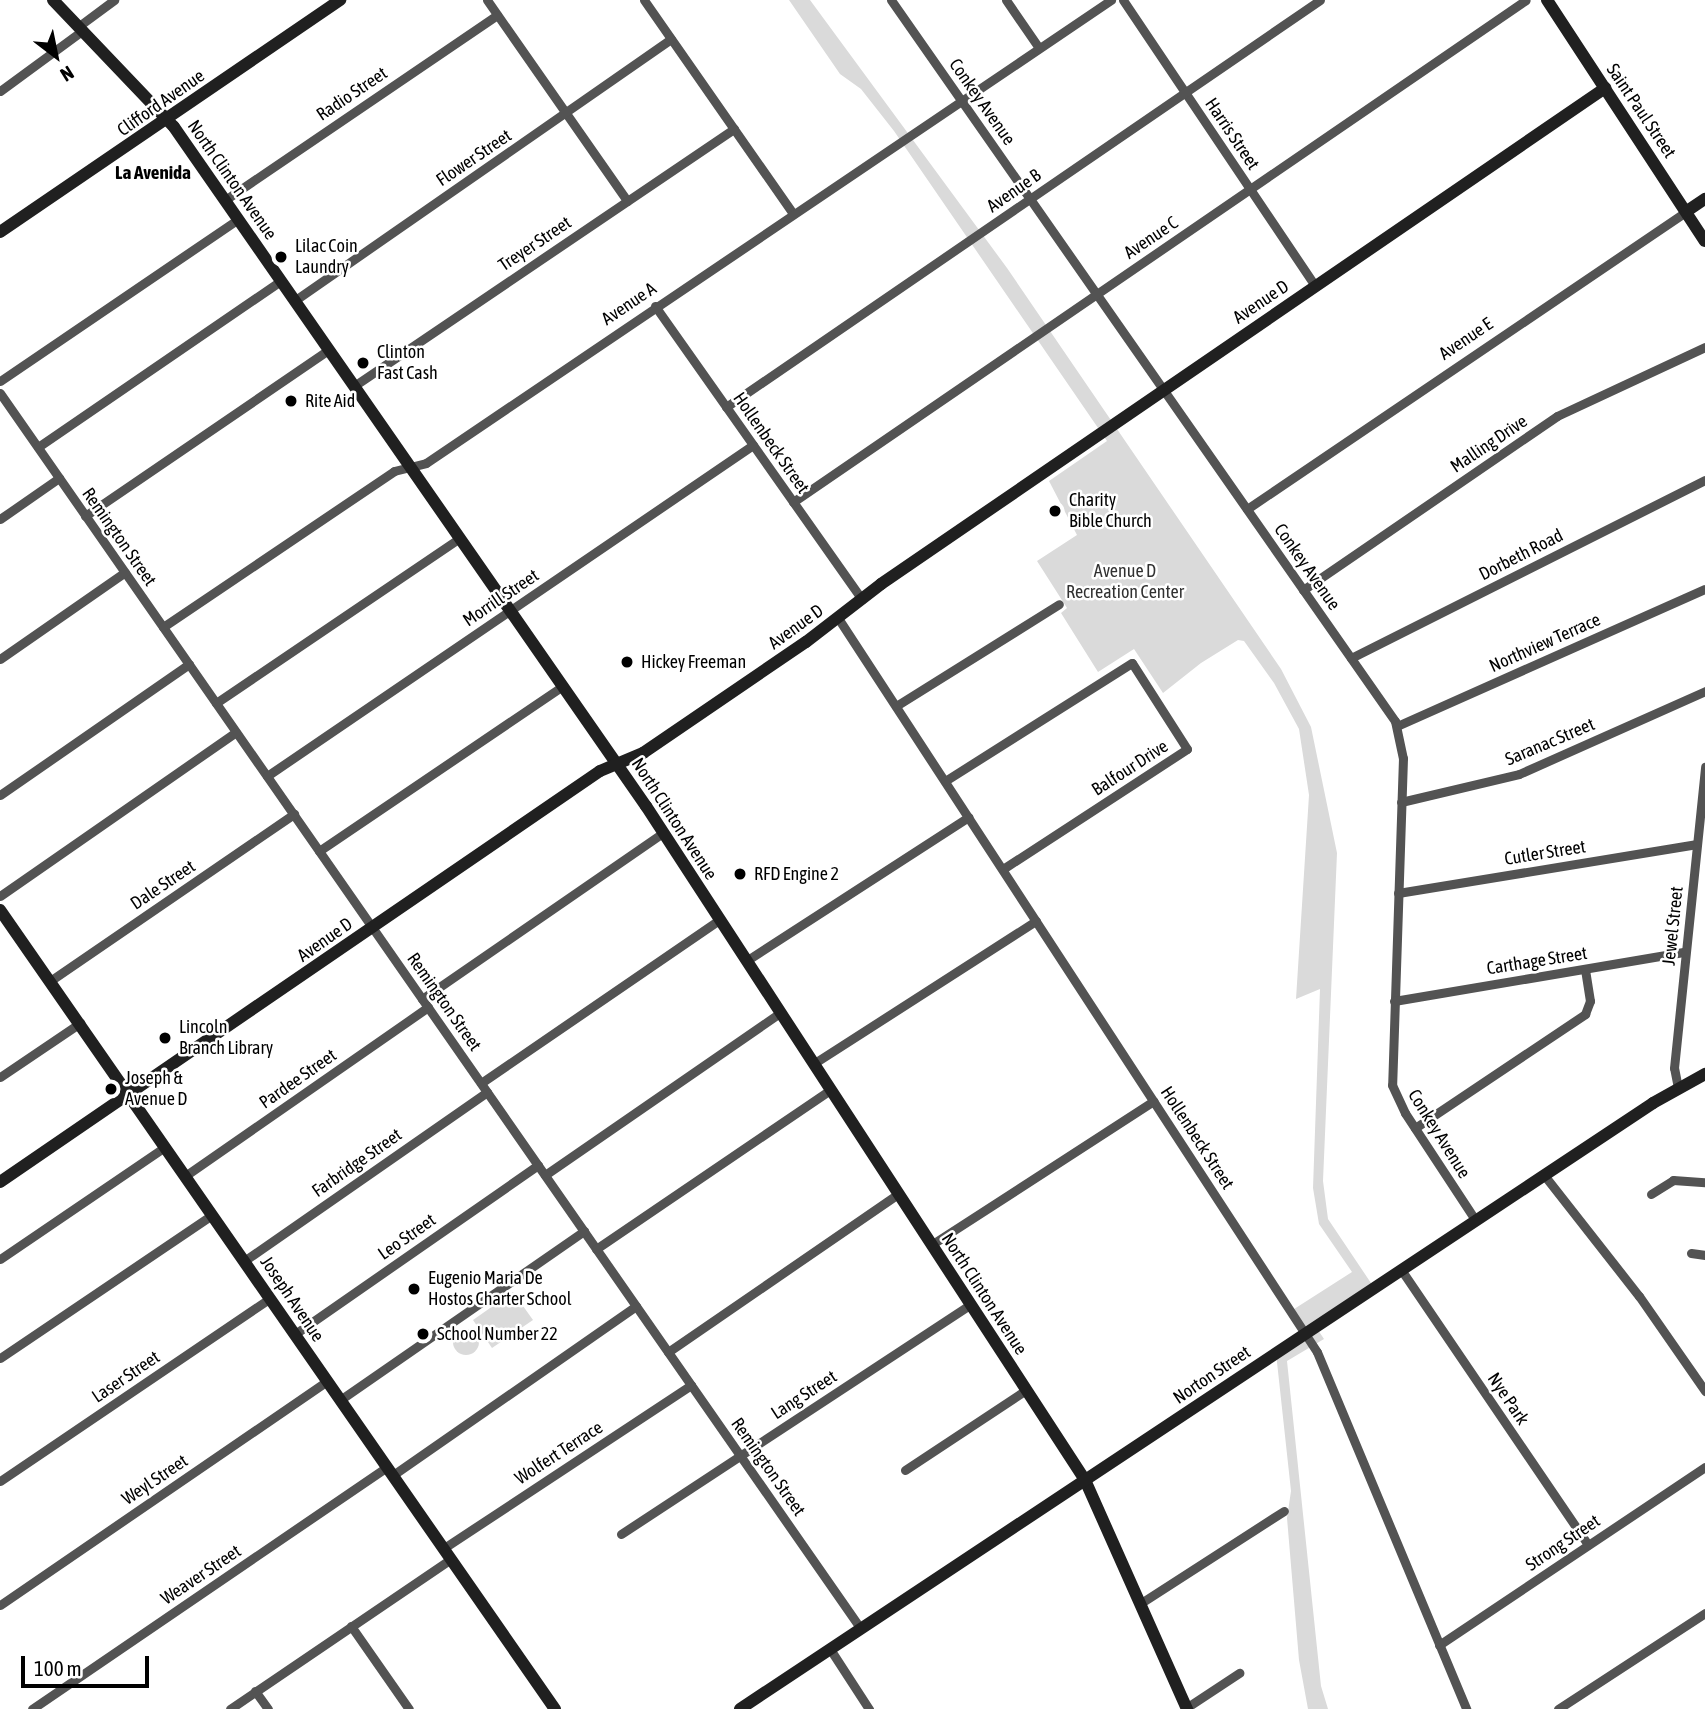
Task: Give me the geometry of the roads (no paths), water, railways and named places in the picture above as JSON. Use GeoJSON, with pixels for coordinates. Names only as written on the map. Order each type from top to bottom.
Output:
{"type":"FeatureCollection","features":[{"type":"Feature","properties":{"kind":"street","name":"North Clinton Avenue"},"geometry":{"type":"LineString","coordinates":[[53,0],[168,120],[663,833],[1085,1480],[1186,1709]]}},
{"type":"Feature","properties":{"kind":"street"},"geometry":{"type":"LineString","coordinates":[[0,91],[114,0]]}},
{"type":"Feature","properties":{"kind":"street","name":"Clifford Avenue"},"geometry":{"type":"LineString","coordinates":[[0,232],[168,120],[340,0]]}},
{"type":"Feature","properties":{"kind":"street"},"geometry":{"type":"LineString","coordinates":[[487,0],[627,201]]}},
{"type":"Feature","properties":{"kind":"street"},"geometry":{"type":"LineString","coordinates":[[644,0],[792,212]]}},
{"type":"Feature","properties":{"kind":"street","name":"Conkey Avenue"},"geometry":{"type":"LineString","coordinates":[[891,0],[1397,726],[1402,751],[1392,1085],[1415,1128],[1476,1221]]}},
{"type":"Feature","properties":{"kind":"street"},"geometry":{"type":"LineString","coordinates":[[1006,0],[1040,48]]}},
{"type":"Feature","properties":{"kind":"street","name":"Avenue A"},"geometry":{"type":"LineString","coordinates":[[163,627],[394,471],[426,463],[792,212],[1111,0]]}},
{"type":"Feature","properties":{"kind":"street","name":"Harris Street"},"geometry":{"type":"LineString","coordinates":[[1123,0],[1315,286]]}},
{"type":"Feature","properties":{"kind":"street","name":"Avenue B"},"geometry":{"type":"LineString","coordinates":[[726,407],[1320,0]]}},
{"type":"Feature","properties":{"kind":"street","name":"Avenue C"},"geometry":{"type":"LineString","coordinates":[[793,502],[1526,0]]}},
{"type":"Feature","properties":{"kind":"street","name":"Saint Paul Street"},"geometry":{"type":"LineString","coordinates":[[1547,0],[1705,241]]}},
{"type":"Feature","properties":{"kind":"street","name":"Radio Street"},"geometry":{"type":"LineString","coordinates":[[225,200],[497,15]]}},
{"type":"Feature","properties":{"kind":"street","name":"Flower Street"},"geometry":{"type":"LineString","coordinates":[[294,301],[671,39]]}},
{"type":"Feature","properties":{"kind":"street","name":"Avenue D"},"geometry":{"type":"LineString","coordinates":[[0,1182],[600,771],[638,756],[1163,389],[1605,88]]}},
{"type":"Feature","properties":{"kind":"street","name":"Treyer Street"},"geometry":{"type":"LineString","coordinates":[[354,386],[734,129]]}},
{"type":"Feature","properties":{"kind":"street","name":"Avenue E"},"geometry":{"type":"LineString","coordinates":[[1247,509],[1705,199]]}},
{"type":"Feature","properties":{"kind":"street"},"geometry":{"type":"LineString","coordinates":[[0,381],[238,219]]}},
{"type":"Feature","properties":{"kind":"street"},"geometry":{"type":"LineString","coordinates":[[38,447],[280,281]]}},
{"type":"Feature","properties":{"kind":"street","name":"Hollenbeck Street"},"geometry":{"type":"LineString","coordinates":[[655,306],[862,599]]}},
{"type":"Feature","properties":{"kind":"street","name":"Malling Drive"},"geometry":{"type":"LineString","coordinates":[[1303,590],[1557,416],[1705,347]]}},
{"type":"Feature","properties":{"kind":"street"},"geometry":{"type":"LineString","coordinates":[[85,516],[328,350]]}},
{"type":"Feature","properties":{"kind":"street","name":"Remington Street"},"geometry":{"type":"LineString","coordinates":[[2,399],[861,1629]]}},
{"type":"Feature","properties":{"kind":"street","name":"Morrill Street"},"geometry":{"type":"LineString","coordinates":[[267,776],[753,445]]}},
{"type":"Feature","properties":{"kind":"street"},"geometry":{"type":"LineString","coordinates":[[0,519],[59,478]]}},
{"type":"Feature","properties":{"kind":"street","name":"Dorbeth Road"},"geometry":{"type":"LineString","coordinates":[[1352,658],[1705,480]]}},
{"type":"Feature","properties":{"kind":"street"},"geometry":{"type":"LineString","coordinates":[[216,703],[460,538]]}},
{"type":"Feature","properties":{"kind":"street"},"geometry":{"type":"LineString","coordinates":[[0,659],[125,572]]}},
{"type":"Feature","properties":{"kind":"street","name":"Northview Terrace"},"geometry":{"type":"LineString","coordinates":[[1397,726],[1705,589]]}},
{"type":"Feature","properties":{"kind":"street"},"geometry":{"type":"LineString","coordinates":[[896,706],[1059,604]]}},
{"type":"Feature","properties":{"kind":"street","name":"Hollenbeck Street"},"geometry":{"type":"LineString","coordinates":[[838,618],[1321,1360],[1466,1709]]}},
{"type":"Feature","properties":{"kind":"street","name":"Balfour Drive"},"geometry":{"type":"LineString","coordinates":[[946,781],[1132,663],[1187,750],[1003,869]]}},
{"type":"Feature","properties":{"kind":"street"},"geometry":{"type":"LineString","coordinates":[[0,795],[189,664]]}},
{"type":"Feature","properties":{"kind":"street"},"geometry":{"type":"LineString","coordinates":[[319,851],[563,686]]}},
{"type":"Feature","properties":{"kind":"street","name":"Saranac Street"},"geometry":{"type":"LineString","coordinates":[[1401,802],[1519,774],[1705,691]]}},
{"type":"Feature","properties":{"kind":"street"},"geometry":{"type":"LineString","coordinates":[[0,896],[236,732]]}},
{"type":"Feature","properties":{"kind":"street","name":"Jewel Street"},"geometry":{"type":"LineString","coordinates":[[1678,1088],[1674,1068],[1705,767]]}},
{"type":"Feature","properties":{"kind":"street","name":"Dale Street"},"geometry":{"type":"LineString","coordinates":[[50,981],[294,814]]}},
{"type":"Feature","properties":{"kind":"street"},"geometry":{"type":"LineString","coordinates":[[746,961],[969,817]]}},
{"type":"Feature","properties":{"kind":"street"},"geometry":{"type":"LineString","coordinates":[[422,999],[663,833]]}},
{"type":"Feature","properties":{"kind":"street","name":"Cutler Street"},"geometry":{"type":"LineString","coordinates":[[1398,893],[1698,844]]}},
{"type":"Feature","properties":{"kind":"street","name":"Joseph Avenue"},"geometry":{"type":"LineString","coordinates":[[2,916],[80,1023],[555,1709]]}},
{"type":"Feature","properties":{"kind":"street","name":"Farbridge Street"},"geometry":{"type":"LineString","coordinates":[[244,1261],[719,920]]}},
{"type":"Feature","properties":{"kind":"street"},"geometry":{"type":"LineString","coordinates":[[813,1064],[1036,920]]}},
{"type":"Feature","properties":{"kind":"street","name":"Carthage Street"},"geometry":{"type":"LineString","coordinates":[[1394,1001],[1685,952]]}},
{"type":"Feature","properties":{"kind":"street"},"geometry":{"type":"LineString","coordinates":[[1415,1128],[1585,1014],[1590,1005],[1585,969]]}},
{"type":"Feature","properties":{"kind":"street","name":"Pardee Street"},"geometry":{"type":"LineString","coordinates":[[185,1176],[428,1007]]}},
{"type":"Feature","properties":{"kind":"street"},"geometry":{"type":"LineString","coordinates":[[545,1175],[780,1013]]}},
{"type":"Feature","properties":{"kind":"street"},"geometry":{"type":"LineString","coordinates":[[0,1077],[80,1023]]}},
{"type":"Feature","properties":{"kind":"street","name":"Norton Street"},"geometry":{"type":"LineString","coordinates":[[740,1709],[1545,1175],[1678,1088],[1705,1074]]}},
{"type":"Feature","properties":{"kind":"street"},"geometry":{"type":"LineString","coordinates":[[596,1249],[830,1090]]}},
{"type":"Feature","properties":{"kind":"street"},"geometry":{"type":"LineString","coordinates":[[931,1245],[1154,1101]]}},
{"type":"Feature","properties":{"kind":"street"},"geometry":{"type":"LineString","coordinates":[[0,1259],[165,1147]]}},
{"type":"Feature","properties":{"kind":"street","name":"Leo Street"},"geometry":{"type":"LineString","coordinates":[[295,1334],[538,1165]]}},
{"type":"Feature","properties":{"kind":"street"},"geometry":{"type":"LineString","coordinates":[[1545,1175],[1639,1296],[1705,1391]]}},
{"type":"Feature","properties":{"kind":"street"},"geometry":{"type":"LineString","coordinates":[[1651,1195],[1673,1180],[1705,1182]]}},
{"type":"Feature","properties":{"kind":"street"},"geometry":{"type":"LineString","coordinates":[[668,1352],[898,1194]]}},
{"type":"Feature","properties":{"kind":"street"},"geometry":{"type":"LineString","coordinates":[[0,1358],[212,1215]]}},
{"type":"Feature","properties":{"kind":"street"},"geometry":{"type":"LineString","coordinates":[[340,1400],[584,1231]]}},
{"type":"Feature","properties":{"kind":"street"},"geometry":{"type":"LineString","coordinates":[[1691,1253],[1705,1255]]}},
{"type":"Feature","properties":{"kind":"street","name":"Nye Park"},"geometry":{"type":"LineString","coordinates":[[1402,1271],[1588,1545]]}},
{"type":"Feature","properties":{"kind":"street","name":"Laser Street"},"geometry":{"type":"LineString","coordinates":[[0,1481],[270,1298]]}},
{"type":"Feature","properties":{"kind":"street","name":"Lang Street"},"geometry":{"type":"LineString","coordinates":[[621,1534],[970,1305]]}},
{"type":"Feature","properties":{"kind":"street","name":"Weaver Street"},"geometry":{"type":"LineString","coordinates":[[32,1709],[636,1306]]}},
{"type":"Feature","properties":{"kind":"street","name":"Weyl Street"},"geometry":{"type":"LineString","coordinates":[[0,1605],[327,1381]]}},
{"type":"Feature","properties":{"kind":"street","name":"Wolfert Terrace"},"geometry":{"type":"LineString","coordinates":[[230,1709],[351,1626],[448,1553],[691,1385]]}},
{"type":"Feature","properties":{"kind":"street"},"geometry":{"type":"LineString","coordinates":[[905,1470],[1026,1390]]}},
{"type":"Feature","properties":{"kind":"street","name":"Strong Street"},"geometry":{"type":"LineString","coordinates":[[1438,1645],[1705,1467]]}},
{"type":"Feature","properties":{"kind":"street"},"geometry":{"type":"LineString","coordinates":[[1141,1603],[1284,1511]]}},
{"type":"Feature","properties":{"kind":"street"},"geometry":{"type":"LineString","coordinates":[[1558,1709],[1705,1613]]}},
{"type":"Feature","properties":{"kind":"street"},"geometry":{"type":"LineString","coordinates":[[351,1626],[409,1709]]}},
{"type":"Feature","properties":{"kind":"street"},"geometry":{"type":"LineString","coordinates":[[830,1649],[869,1709]]}},
{"type":"Feature","properties":{"kind":"street"},"geometry":{"type":"LineString","coordinates":[[1186,1709],[1239,1673]]}},
{"type":"Feature","properties":{"kind":"street"},"geometry":{"type":"LineString","coordinates":[[255,1691],[268,1709]]}},
{"type":"Feature","properties":{"kind":"place","name":"Lilac Coin Laundry"},"geometry":{"type":"Point","coordinates":[281,257]}},
{"type":"Feature","properties":{"kind":"place","name":"Clinton Fast Cash"},"geometry":{"type":"Point","coordinates":[363,363]}},
{"type":"Feature","properties":{"kind":"place","name":"Rite Aid"},"geometry":{"type":"Point","coordinates":[291,401]}},
{"type":"Feature","properties":{"kind":"place","name":"Charity Bible Church"},"geometry":{"type":"Point","coordinates":[1055,511]}},
{"type":"Feature","properties":{"kind":"place","name":"Hickey Freeman"},"geometry":{"type":"Point","coordinates":[627,662]}},
{"type":"Feature","properties":{"kind":"place","name":"RFD Engine 2"},"geometry":{"type":"Point","coordinates":[740,874]}},
{"type":"Feature","properties":{"kind":"place","name":"Lincoln Branch Library"},"geometry":{"type":"Point","coordinates":[165,1038]}},
{"type":"Feature","properties":{"kind":"place","name":"Joseph & Avenue D"},"geometry":{"type":"Point","coordinates":[111,1089]}},
{"type":"Feature","properties":{"kind":"place","name":"Eugenio Maria De Hostos Charter School"},"geometry":{"type":"Point","coordinates":[414,1289]}},
{"type":"Feature","properties":{"kind":"place","name":"School Number 22"},"geometry":{"type":"Point","coordinates":[423,1334]}},
{"type":"Feature","properties":{"kind":"district","name":"La Avenida"},"geometry":{"type":"Point","coordinates":[153,173]}},
{"type":"Feature","properties":{"kind":"park label","name":"Avenue D Recreation Center"},"geometry":{"type":"Point","coordinates":[1125,582]}}]}
